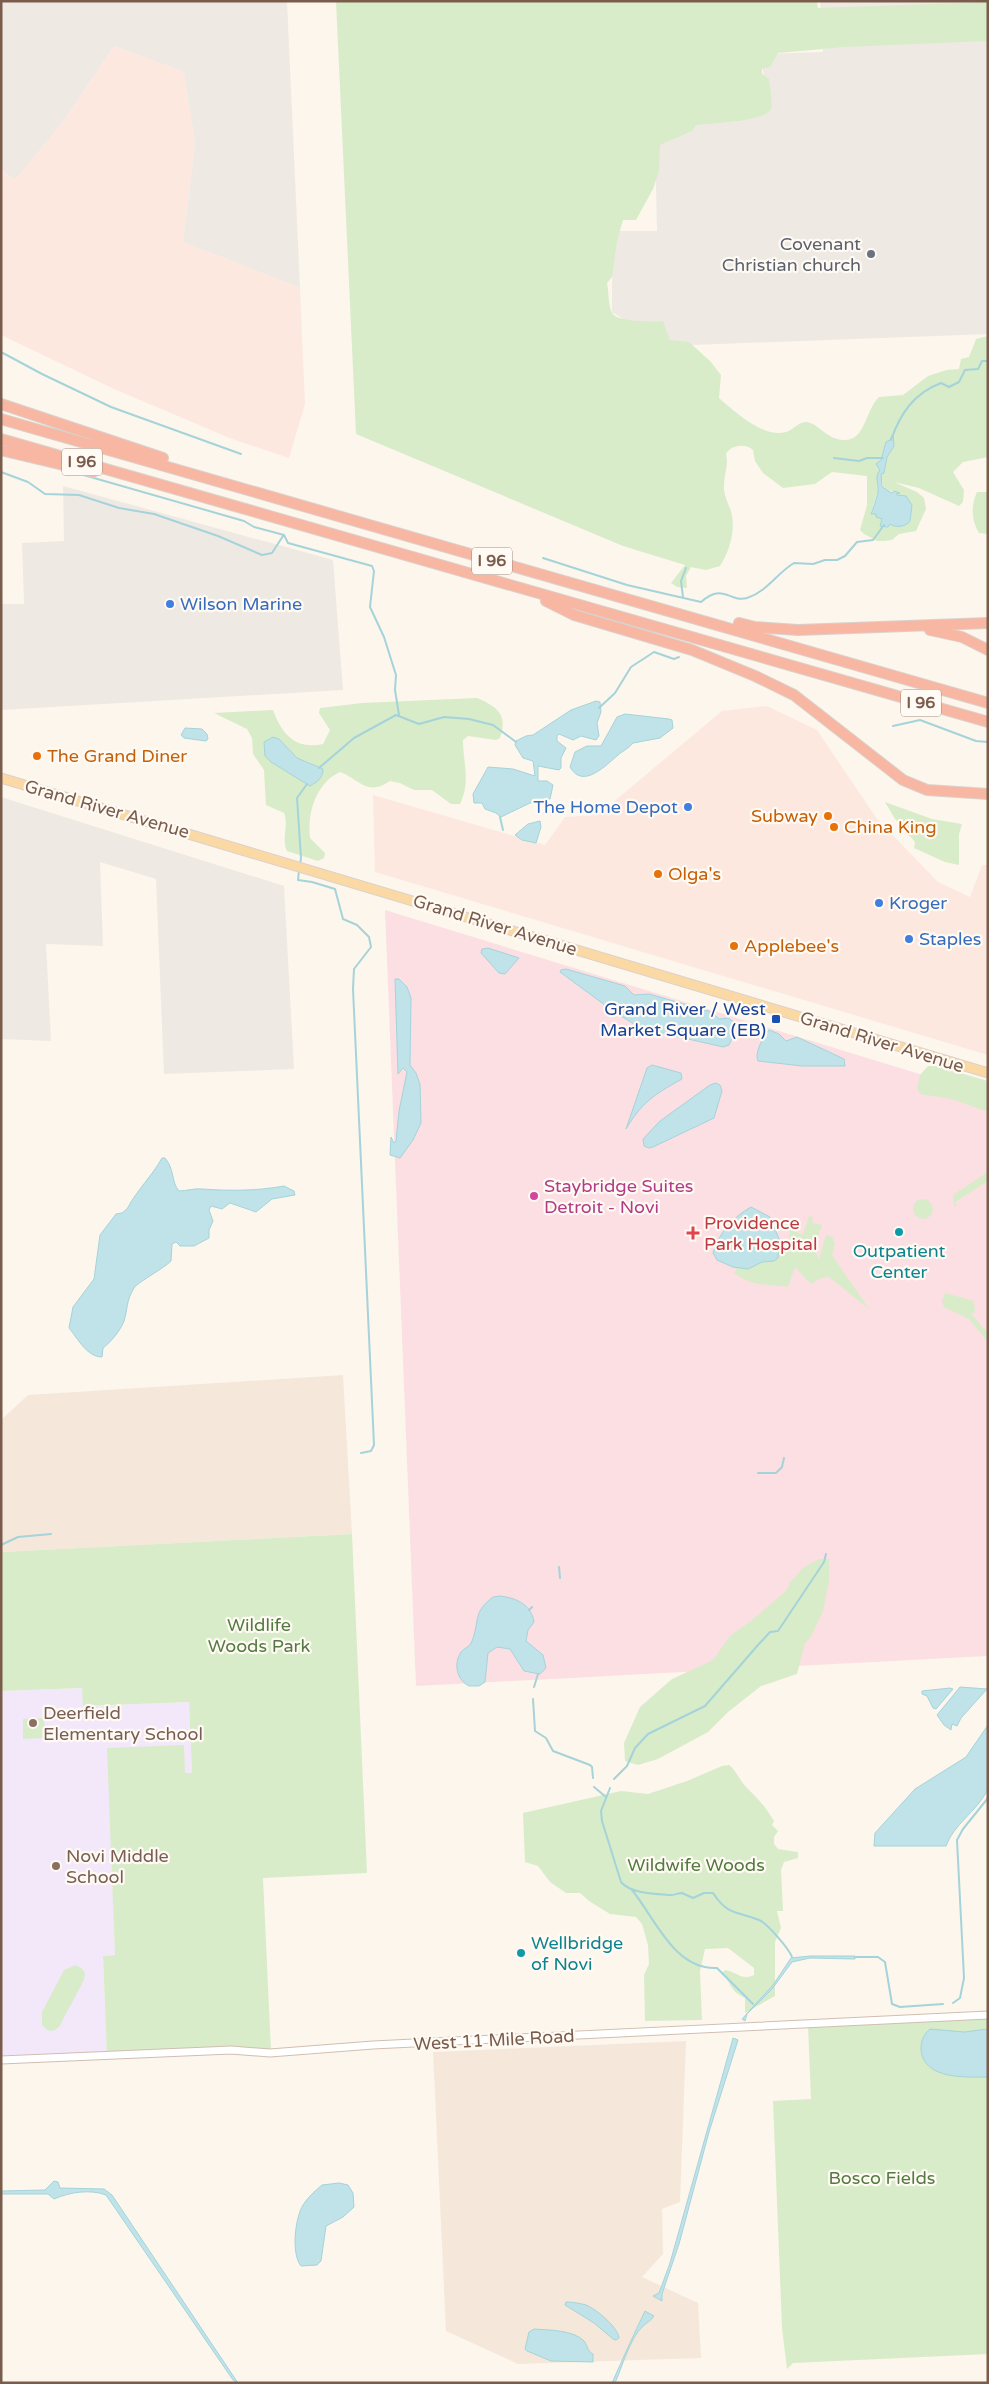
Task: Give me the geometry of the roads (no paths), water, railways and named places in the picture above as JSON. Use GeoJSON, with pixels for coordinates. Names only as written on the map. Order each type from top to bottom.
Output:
{"type":"FeatureCollection","features":[{"type":"Feature","properties":{"kind":"highway"},"geometry":{"type":"LineString","coordinates":[[1,404],[296,503]]}},
{"type":"Feature","properties":{"kind":"highway","name":"I 96"},"geometry":{"type":"LineString","coordinates":[[1,419],[688,615],[988,703]]}},
{"type":"Feature","properties":{"kind":"highway","name":"I 96"},"geometry":{"type":"LineString","coordinates":[[1,439],[988,722]]}},
{"type":"Feature","properties":{"kind":"highway"},"geometry":{"type":"LineString","coordinates":[[1,450],[135,483],[162,486]]}},
{"type":"Feature","properties":{"kind":"highway"},"geometry":{"type":"LineString","coordinates":[[523,590],[574,615],[692,650],[755,676],[794,695],[903,780],[927,790],[988,794]]}},
{"type":"Feature","properties":{"kind":"highway"},"geometry":{"type":"LineString","coordinates":[[688,615],[714,618],[755,627],[798,630],[899,628],[988,623]]}},
{"type":"Feature","properties":{"kind":"highway"},"geometry":{"type":"LineString","coordinates":[[899,628],[940,632],[962,637],[988,650]]}},
{"type":"Feature","properties":{"kind":"highway"},"geometry":{"type":"LineString","coordinates":[[951,792],[988,786]]}},
{"type":"Feature","properties":{"kind":"main road","name":"Grand River Avenue"},"geometry":{"type":"LineString","coordinates":[[1,778],[988,1073]]}},
{"type":"Feature","properties":{"kind":"street","name":"West 11 Mile Road"},"geometry":{"type":"LineString","coordinates":[[1,2060],[231,2050],[284,2053],[382,2045],[988,2015]]}},
{"type":"Feature","properties":{"kind":"water"},"geometry":{"type":"Polygon","coordinates":[[[893,434],[894,446],[887,457],[884,473],[881,474],[882,487],[892,493],[894,491],[900,493],[897,495],[906,496],[912,505],[910,521],[906,525],[895,526],[890,524],[888,527],[880,526],[882,519],[876,517],[876,514],[871,514],[878,491],[877,478],[880,470],[876,464],[881,460],[886,442],[890,440],[893,434]]]}},
{"type":"Feature","properties":{"kind":"water"},"geometry":{"type":"Polygon","coordinates":[[[596,701],[600,702],[601,712],[597,723],[599,736],[596,740],[581,736],[573,740],[559,734],[557,741],[566,748],[561,758],[561,768],[559,770],[538,766],[538,781],[547,781],[553,785],[550,799],[530,803],[501,817],[485,809],[482,803],[474,803],[473,794],[488,767],[513,769],[535,776],[533,761],[523,758],[515,745],[516,741],[533,735],[571,710],[596,701]]]}},
{"type":"Feature","properties":{"kind":"water"},"geometry":{"type":"Polygon","coordinates":[[[625,714],[669,719],[672,720],[673,728],[660,738],[633,743],[601,769],[588,776],[581,776],[575,773],[570,767],[575,752],[587,746],[601,746],[617,717],[625,714]]]}},
{"type":"Feature","properties":{"kind":"water"},"geometry":{"type":"Polygon","coordinates":[[[185,728],[202,729],[207,734],[208,739],[206,741],[184,738],[181,735],[185,728]]]}},
{"type":"Feature","properties":{"kind":"water"},"geometry":{"type":"Polygon","coordinates":[[[273,737],[279,739],[297,758],[323,769],[322,775],[315,783],[310,786],[271,762],[265,756],[264,742],[273,737]]]}},
{"type":"Feature","properties":{"kind":"water"},"geometry":{"type":"Polygon","coordinates":[[[540,821],[541,827],[536,843],[522,840],[515,835],[528,824],[540,821]]]}},
{"type":"Feature","properties":{"kind":"water"},"geometry":{"type":"Polygon","coordinates":[[[488,948],[519,958],[505,974],[499,973],[481,953],[482,949],[488,948]]]}},
{"type":"Feature","properties":{"kind":"water"},"geometry":{"type":"Polygon","coordinates":[[[566,969],[625,986],[634,995],[649,994],[712,1012],[719,1019],[728,1018],[734,1022],[734,1034],[729,1045],[723,1047],[666,1034],[634,1024],[560,972],[566,969]]]}},
{"type":"Feature","properties":{"kind":"water"},"geometry":{"type":"Polygon","coordinates":[[[395,979],[399,979],[407,987],[411,998],[410,1065],[416,1073],[420,1084],[421,1123],[413,1140],[400,1158],[390,1155],[391,1137],[394,1143],[396,1141],[399,1111],[407,1072],[403,1068],[398,1074],[395,979]]]}},
{"type":"Feature","properties":{"kind":"water"},"geometry":{"type":"Polygon","coordinates":[[[769,1030],[779,1034],[786,1041],[797,1037],[844,1059],[845,1066],[802,1066],[758,1061],[757,1054],[760,1045],[769,1030]]]}},
{"type":"Feature","properties":{"kind":"water"},"geometry":{"type":"Polygon","coordinates":[[[652,1065],[681,1073],[682,1079],[664,1089],[644,1105],[626,1129],[647,1068],[652,1065]]]}},
{"type":"Feature","properties":{"kind":"water"},"geometry":{"type":"Polygon","coordinates":[[[716,1083],[720,1085],[722,1091],[714,1118],[653,1147],[644,1146],[643,1139],[660,1121],[710,1085],[716,1083]]]}},
{"type":"Feature","properties":{"kind":"water"},"geometry":{"type":"Polygon","coordinates":[[[162,1158],[165,1158],[168,1162],[179,1191],[199,1189],[253,1190],[284,1186],[294,1191],[295,1195],[272,1199],[256,1212],[230,1203],[222,1209],[211,1206],[209,1210],[213,1221],[209,1230],[209,1238],[194,1246],[180,1246],[176,1242],[172,1244],[171,1261],[134,1288],[128,1301],[123,1325],[103,1348],[102,1357],[97,1356],[83,1347],[69,1328],[73,1307],[94,1279],[100,1235],[116,1214],[122,1213],[127,1209],[162,1158]]]}},
{"type":"Feature","properties":{"kind":"water"},"geometry":{"type":"Polygon","coordinates":[[[751,1207],[770,1217],[779,1239],[778,1258],[774,1261],[762,1262],[748,1269],[733,1267],[717,1260],[713,1253],[722,1233],[732,1221],[751,1207]]]}},
{"type":"Feature","properties":{"kind":"water"},"geometry":{"type":"Polygon","coordinates":[[[500,1596],[517,1600],[530,1611],[534,1622],[528,1630],[526,1641],[543,1655],[546,1668],[540,1674],[524,1671],[510,1649],[497,1647],[488,1653],[485,1682],[479,1686],[469,1686],[459,1676],[457,1662],[462,1651],[471,1643],[482,1608],[493,1597],[500,1596]]]}},
{"type":"Feature","properties":{"kind":"water"},"geometry":{"type":"Polygon","coordinates":[[[960,1687],[987,1689],[961,1718],[957,1726],[952,1724],[951,1730],[944,1725],[937,1715],[960,1687]]]}},
{"type":"Feature","properties":{"kind":"water"},"geometry":{"type":"Polygon","coordinates":[[[953,1689],[936,1709],[933,1708],[927,1696],[922,1694],[922,1691],[953,1689]]]}},
{"type":"Feature","properties":{"kind":"water"},"geometry":{"type":"Polygon","coordinates":[[[988,1725],[987,1791],[954,1831],[946,1846],[874,1846],[875,1833],[915,1789],[966,1757],[988,1725]]]}},
{"type":"Feature","properties":{"kind":"water"},"geometry":{"type":"Polygon","coordinates":[[[855,1956],[855,1959],[810,1958],[792,1962],[772,1989],[747,2014],[745,2021],[742,2019],[773,1985],[791,1958],[855,1956]]]}},
{"type":"Feature","properties":{"kind":"water"},"geometry":{"type":"Polygon","coordinates":[[[930,2029],[964,2032],[988,2029],[988,2077],[947,2075],[930,2067],[924,2060],[921,2044],[930,2029]]]}},
{"type":"Feature","properties":{"kind":"water"},"geometry":{"type":"Polygon","coordinates":[[[733,2038],[738,2040],[709,2132],[679,2244],[662,2294],[662,2301],[653,2296],[659,2293],[670,2263],[733,2038]]]}},
{"type":"Feature","properties":{"kind":"water"},"geometry":{"type":"Polygon","coordinates":[[[54,2181],[58,2182],[60,2188],[104,2189],[112,2195],[238,2383],[233,2380],[106,2195],[80,2192],[54,2199],[48,2194],[1,2194],[1,2191],[45,2190],[54,2181]]]}},
{"type":"Feature","properties":{"kind":"water"},"geometry":{"type":"Polygon","coordinates":[[[339,2183],[348,2185],[353,2193],[354,2207],[343,2217],[326,2226],[321,2261],[317,2265],[301,2266],[295,2245],[296,2227],[300,2211],[307,2199],[322,2185],[339,2183]]]}},
{"type":"Feature","properties":{"kind":"water"},"geometry":{"type":"Polygon","coordinates":[[[566,2302],[586,2305],[595,2310],[611,2324],[619,2338],[613,2339],[594,2323],[565,2305],[566,2302]]]}},
{"type":"Feature","properties":{"kind":"water"},"geometry":{"type":"Polygon","coordinates":[[[645,2311],[654,2316],[634,2338],[615,2383],[612,2383],[628,2346],[645,2311]]]}},
{"type":"Feature","properties":{"kind":"water"},"geometry":{"type":"Polygon","coordinates":[[[534,2329],[560,2331],[580,2337],[593,2354],[593,2362],[551,2361],[527,2351],[525,2349],[529,2332],[534,2329]]]}},
{"type":"Feature","properties":{"kind":"waterway"},"geometry":{"type":"LineString","coordinates":[[1,352],[111,407],[241,454]]}},
{"type":"Feature","properties":{"kind":"waterway"},"geometry":{"type":"LineString","coordinates":[[891,440],[904,413],[923,392],[941,383],[949,387],[959,382],[965,370],[978,369],[982,361],[988,361]]}},
{"type":"Feature","properties":{"kind":"waterway"},"geometry":{"type":"LineString","coordinates":[[834,458],[859,461],[867,458],[883,458]]}},
{"type":"Feature","properties":{"kind":"waterway"},"geometry":{"type":"LineString","coordinates":[[1,472],[28,482],[45,494],[79,495],[119,508],[154,514],[218,536],[262,555],[272,553],[283,536]]}},
{"type":"Feature","properties":{"kind":"waterway"},"geometry":{"type":"LineString","coordinates":[[73,472],[244,521],[254,527],[284,535],[288,543],[372,566],[374,571],[370,607],[384,637],[396,675],[395,690],[399,715]]}},
{"type":"Feature","properties":{"kind":"waterway"},"geometry":{"type":"LineString","coordinates":[[543,558],[627,585],[701,602],[709,596],[721,593],[741,599],[761,591],[794,563],[813,564],[825,560],[837,560],[845,556],[857,542],[873,540],[884,525]]}},
{"type":"Feature","properties":{"kind":"waterway"},"geometry":{"type":"LineString","coordinates":[[683,597],[681,581],[686,568]]}},
{"type":"Feature","properties":{"kind":"waterway"},"geometry":{"type":"LineString","coordinates":[[599,708],[615,693],[631,667],[654,652],[674,659],[679,657]]}},
{"type":"Feature","properties":{"kind":"waterway"},"geometry":{"type":"LineString","coordinates":[[319,768],[354,738],[396,715],[419,724],[444,717],[469,719],[493,725],[516,742]]}},
{"type":"Feature","properties":{"kind":"waterway"},"geometry":{"type":"LineString","coordinates":[[893,726],[920,720],[976,741],[988,742]]}},
{"type":"Feature","properties":{"kind":"waterway"},"geometry":{"type":"LineString","coordinates":[[300,865],[297,798],[307,784]]}},
{"type":"Feature","properties":{"kind":"waterway"},"geometry":{"type":"LineString","coordinates":[[500,817],[503,830]]}},
{"type":"Feature","properties":{"kind":"waterway"},"geometry":{"type":"LineString","coordinates":[[299,870],[298,880],[335,889],[343,919],[357,925],[369,937],[371,947],[354,969],[353,989],[374,1445],[371,1451],[361,1453]]}},
{"type":"Feature","properties":{"kind":"waterway"},"geometry":{"type":"LineString","coordinates":[[758,1473],[776,1473],[782,1467],[784,1458]]}},
{"type":"Feature","properties":{"kind":"waterway"},"geometry":{"type":"LineString","coordinates":[[1,1545],[18,1537],[51,1534]]}},
{"type":"Feature","properties":{"kind":"waterway"},"geometry":{"type":"LineString","coordinates":[[614,1779],[627,1766],[635,1748],[648,1734],[705,1706],[770,1632],[778,1631],[824,1562],[826,1554]]}},
{"type":"Feature","properties":{"kind":"waterway"},"geometry":{"type":"LineString","coordinates":[[559,1567],[560,1578]]}},
{"type":"Feature","properties":{"kind":"waterway"},"geometry":{"type":"LineString","coordinates":[[529,1610],[532,1607]]}},
{"type":"Feature","properties":{"kind":"waterway"},"geometry":{"type":"LineString","coordinates":[[534,1687],[538,1674]]}},
{"type":"Feature","properties":{"kind":"waterway"},"geometry":{"type":"LineString","coordinates":[[533,1699],[535,1731],[546,1738],[553,1751],[590,1765],[593,1778]]}},
{"type":"Feature","properties":{"kind":"waterway"},"geometry":{"type":"LineString","coordinates":[[594,1787],[606,1797]]}},
{"type":"Feature","properties":{"kind":"waterway"},"geometry":{"type":"LineString","coordinates":[[610,1788],[601,1811],[602,1821],[621,1882],[625,1886],[651,1894],[671,1895],[682,1893],[693,1898],[704,1893],[713,1893],[723,1906],[733,1912],[763,1922],[787,1948],[792,1957]]}},
{"type":"Feature","properties":{"kind":"waterway"},"geometry":{"type":"LineString","coordinates":[[953,2003],[960,1998],[964,1978],[957,1840],[963,1829],[988,1798]]}},
{"type":"Feature","properties":{"kind":"waterway"},"geometry":{"type":"LineString","coordinates":[[632,1890],[677,1952],[689,1961],[702,1966],[717,1968],[753,2004]]}},
{"type":"Feature","properties":{"kind":"waterway"},"geometry":{"type":"LineString","coordinates":[[855,1957],[878,1957],[885,1962],[892,2004],[900,2007],[943,2004]]}},
{"type":"Feature","properties":{"kind":"place","name":"Covenant Christian church"},"geometry":{"type":"Point","coordinates":[871,254]}},
{"type":"Feature","properties":{"kind":"place","name":"Wilson Marine"},"geometry":{"type":"Point","coordinates":[170,604]}},
{"type":"Feature","properties":{"kind":"place","name":"The Grand Diner"},"geometry":{"type":"Point","coordinates":[37,756]}},
{"type":"Feature","properties":{"kind":"place","name":"The Home Depot"},"geometry":{"type":"Point","coordinates":[688,807]}},
{"type":"Feature","properties":{"kind":"place","name":"Subway"},"geometry":{"type":"Point","coordinates":[828,816]}},
{"type":"Feature","properties":{"kind":"place","name":"China King"},"geometry":{"type":"Point","coordinates":[834,827]}},
{"type":"Feature","properties":{"kind":"place","name":"Olga's"},"geometry":{"type":"Point","coordinates":[658,874]}},
{"type":"Feature","properties":{"kind":"place","name":"Kroger"},"geometry":{"type":"Point","coordinates":[879,903]}},
{"type":"Feature","properties":{"kind":"place","name":"Staples"},"geometry":{"type":"Point","coordinates":[909,939]}},
{"type":"Feature","properties":{"kind":"place","name":"Applebee's"},"geometry":{"type":"Point","coordinates":[734,946]}},
{"type":"Feature","properties":{"kind":"place","name":"Grand River / West Market Square (EB)"},"geometry":{"type":"Point","coordinates":[776,1019]}},
{"type":"Feature","properties":{"kind":"place","name":"Staybridge Suites Detroit - Novi"},"geometry":{"type":"Point","coordinates":[534,1196]}},
{"type":"Feature","properties":{"kind":"place","name":"Outpatient Center"},"geometry":{"type":"Point","coordinates":[899,1232]}},
{"type":"Feature","properties":{"kind":"place","name":"Providence Park Hospital"},"geometry":{"type":"Point","coordinates":[693,1233]}},
{"type":"Feature","properties":{"kind":"place","name":"Deerfield Elementary School"},"geometry":{"type":"Point","coordinates":[33,1723]}},
{"type":"Feature","properties":{"kind":"place","name":"Novi Middle School"},"geometry":{"type":"Point","coordinates":[56,1866]}},
{"type":"Feature","properties":{"kind":"place","name":"Wellbridge of Novi"},"geometry":{"type":"Point","coordinates":[521,1953]}},
{"type":"Feature","properties":{"kind":"park label","name":"Wildlife Woods Park"},"geometry":{"type":"Point","coordinates":[259,1635]}},
{"type":"Feature","properties":{"kind":"park label","name":"Wildwife Woods"},"geometry":{"type":"Point","coordinates":[696,1865]}},
{"type":"Feature","properties":{"kind":"park label","name":"Bosco Fields"},"geometry":{"type":"Point","coordinates":[882,2178]}}]}
